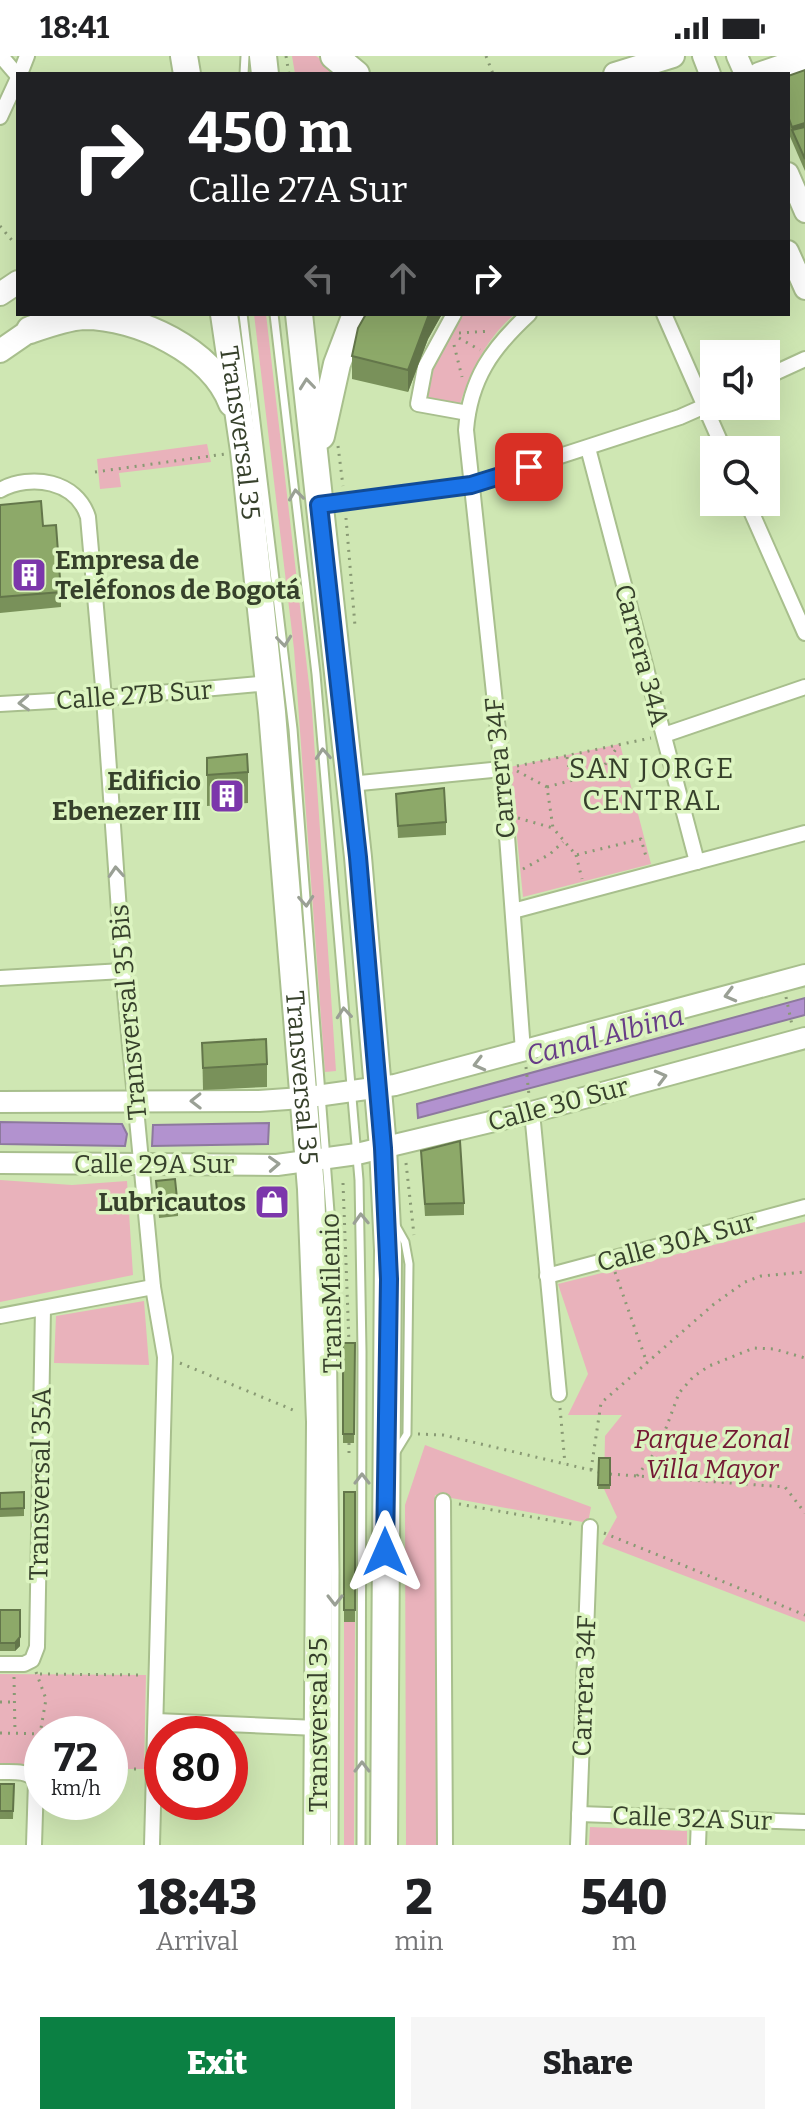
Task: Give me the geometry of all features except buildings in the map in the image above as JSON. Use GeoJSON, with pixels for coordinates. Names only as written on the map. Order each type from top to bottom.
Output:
{"type":"FeatureCollection","features":[{"type":"Feature","properties":{"kind":"highway"},"geometry":{"type":"LineString","coordinates":[[334,56],[354,72]]}},
{"type":"Feature","properties":{"kind":"highway"},"geometry":{"type":"LineString","coordinates":[[30,330],[85,316],[125,322],[160,335],[185,348],[217,374],[240,423]]}},
{"type":"Feature","properties":{"kind":"highway","name":"Transversal 35"},"geometry":{"type":"LineString","coordinates":[[224,316],[244,451],[317,1160],[320,1422],[317,1845]]}},
{"type":"Feature","properties":{"kind":"highway"},"geometry":{"type":"LineString","coordinates":[[299,316],[350,784],[378,1087],[370,1151],[386,1216],[389,1322],[384,1845]]}},
{"type":"Feature","properties":{"kind":"highway"},"geometry":{"type":"LineString","coordinates":[[315,467],[333,376],[355,316]]}},
{"type":"Feature","properties":{"kind":"main road"},"geometry":{"type":"LineString","coordinates":[[621,72],[673,56]]}},
{"type":"Feature","properties":{"kind":"main road"},"geometry":{"type":"LineString","coordinates":[[765,72],[805,58]]}},
{"type":"Feature","properties":{"kind":"main road"},"geometry":{"type":"LineString","coordinates":[[0,351],[50,316]]}},
{"type":"Feature","properties":{"kind":"street"},"geometry":{"type":"LineString","coordinates":[[1,56],[16,73]]}},
{"type":"Feature","properties":{"kind":"street"},"geometry":{"type":"LineString","coordinates":[[0,117],[16,82]]}},
{"type":"Feature","properties":{"kind":"street"},"geometry":{"type":"LineString","coordinates":[[790,177],[805,211]]}},
{"type":"Feature","properties":{"kind":"street"},"geometry":{"type":"LineString","coordinates":[[790,255],[805,289]]}},
{"type":"Feature","properties":{"kind":"street"},"geometry":{"type":"LineString","coordinates":[[453,316],[425,367],[418,404],[468,413]]}},
{"type":"Feature","properties":{"kind":"street"},"geometry":{"type":"LineString","coordinates":[[489,355],[527,316]]}},
{"type":"Feature","properties":{"kind":"street"},"geometry":{"type":"LineString","coordinates":[[665,316],[700,384]]}},
{"type":"Feature","properties":{"kind":"street","name":"Carrera 34F"},"geometry":{"type":"LineString","coordinates":[[489,355],[477,381],[466,430],[506,768],[505,814],[523,1051]]}},
{"type":"Feature","properties":{"kind":"street"},"geometry":{"type":"LineString","coordinates":[[780,371],[805,359]]}},
{"type":"Feature","properties":{"kind":"street"},"geometry":{"type":"LineString","coordinates":[[319,505],[471,485],[588,448],[700,408]]}},
{"type":"Feature","properties":{"kind":"street","name":"Carrera 34A"},"geometry":{"type":"LineString","coordinates":[[588,448],[697,862]]}},
{"type":"Feature","properties":{"kind":"street","name":"Transversal 35 Bis"},"geometry":{"type":"LineString","coordinates":[[0,490],[27,482],[54,484],[74,493],[84,505],[88,517],[123,971],[153,1287],[165,1357],[156,1716]]}},
{"type":"Feature","properties":{"kind":"street"},"geometry":{"type":"LineString","coordinates":[[753,516],[805,633]]}},
{"type":"Feature","properties":{"kind":"street","name":"Calle 27B Sur"},"geometry":{"type":"LineString","coordinates":[[0,704],[269,683]]}},
{"type":"Feature","properties":{"kind":"street"},"geometry":{"type":"LineString","coordinates":[[664,735],[805,687]]}},
{"type":"Feature","properties":{"kind":"street"},"geometry":{"type":"LineString","coordinates":[[350,784],[506,768]]}},
{"type":"Feature","properties":{"kind":"street"},"geometry":{"type":"LineString","coordinates":[[513,911],[805,833]]}},
{"type":"Feature","properties":{"kind":"street"},"geometry":{"type":"LineString","coordinates":[[0,978],[123,971]]}},
{"type":"Feature","properties":{"kind":"street"},"geometry":{"type":"LineString","coordinates":[[0,1102],[136,1110],[312,1096],[378,1087],[420,1079],[805,975]]}},
{"type":"Feature","properties":{"kind":"street","name":"Calle 30 Sur"},"geometry":{"type":"LineString","coordinates":[[317,1160],[370,1151],[530,1102],[798,1030]]}},
{"type":"Feature","properties":{"kind":"street"},"geometry":{"type":"LineString","coordinates":[[530,1102],[559,1394]]}},
{"type":"Feature","properties":{"kind":"street","name":"Calle 29A Sur"},"geometry":{"type":"LineString","coordinates":[[0,1163],[140,1156],[277,1165],[317,1160]]}},
{"type":"Feature","properties":{"kind":"street","name":"Calle 30A Sur"},"geometry":{"type":"LineString","coordinates":[[547,1276],[805,1207]]}},
{"type":"Feature","properties":{"kind":"street"},"geometry":{"type":"LineString","coordinates":[[0,1316],[153,1287]]}},
{"type":"Feature","properties":{"kind":"street","name":"Transversal 35A"},"geometry":{"type":"LineString","coordinates":[[35,1667],[43,1308]]}},
{"type":"Feature","properties":{"kind":"street"},"geometry":{"type":"LineString","coordinates":[[443,1501],[445,1845]]}},
{"type":"Feature","properties":{"kind":"street","name":"Carrera 34F"},"geometry":{"type":"LineString","coordinates":[[578,1845],[590,1527]]}},
{"type":"Feature","properties":{"kind":"street"},"geometry":{"type":"LineString","coordinates":[[9,1668],[35,1667]]}},
{"type":"Feature","properties":{"kind":"street"},"geometry":{"type":"LineString","coordinates":[[248,1725],[317,1728]]}},
{"type":"Feature","properties":{"kind":"street"},"geometry":{"type":"LineString","coordinates":[[0,1772],[31,1775],[36,1781],[34,1845]]}},
{"type":"Feature","properties":{"kind":"street","name":"Calle 32A Sur"},"geometry":{"type":"LineString","coordinates":[[579,1814],[805,1822]]}},
{"type":"Feature","properties":{"kind":"street"},"geometry":{"type":"LineString","coordinates":[[698,1845],[699,1818]]}},
{"type":"Feature","properties":{"kind":"street","name":"Transversal 35 Bis"},"geometry":{"type":"LineString","coordinates":[[152,1845],[153,1820]]}},
{"type":"Feature","properties":{"kind":"lane"},"geometry":{"type":"LineString","coordinates":[[243,316],[289,685],[312,1096]]}},
{"type":"Feature","properties":{"kind":"lane","name":"TransMilenio"},"geometry":{"type":"LineString","coordinates":[[274,316],[316,674],[351,1091],[370,1151],[362,1288],[361,1845]]}},
{"type":"Feature","properties":{"kind":"lane","name":"TransMilenio"},"geometry":{"type":"LineString","coordinates":[[317,1160],[331,1225],[334,1845]]}},
{"type":"Feature","properties":{"kind":"path"},"geometry":{"type":"LineString","coordinates":[[0,226],[15,244]]}},
{"type":"Feature","properties":{"kind":"path"},"geometry":{"type":"LineString","coordinates":[[451,334],[495,330]]}},
{"type":"Feature","properties":{"kind":"path"},"geometry":{"type":"LineString","coordinates":[[451,334],[489,355]]}},
{"type":"Feature","properties":{"kind":"path"},"geometry":{"type":"LineString","coordinates":[[451,334],[463,380]]}},
{"type":"Feature","properties":{"kind":"path"},"geometry":{"type":"LineString","coordinates":[[95,472],[244,451]]}},
{"type":"Feature","properties":{"kind":"path"},"geometry":{"type":"LineString","coordinates":[[506,768],[664,735]]}},
{"type":"Feature","properties":{"kind":"path"},"geometry":{"type":"LineString","coordinates":[[506,768],[547,787],[599,773],[620,744]]}},
{"type":"Feature","properties":{"kind":"path"},"geometry":{"type":"LineString","coordinates":[[567,755],[571,781]]}},
{"type":"Feature","properties":{"kind":"path"},"geometry":{"type":"LineString","coordinates":[[547,787],[553,828],[576,855],[585,892]]}},
{"type":"Feature","properties":{"kind":"path"},"geometry":{"type":"LineString","coordinates":[[505,814],[553,828]]}},
{"type":"Feature","properties":{"kind":"path"},"geometry":{"type":"LineString","coordinates":[[576,855],[641,839],[648,864]]}},
{"type":"Feature","properties":{"kind":"path"},"geometry":{"type":"LineString","coordinates":[[520,871],[550,854],[564,841]]}},
{"type":"Feature","properties":{"kind":"path"},"geometry":{"type":"LineString","coordinates":[[786,998],[798,1030]]}},
{"type":"Feature","properties":{"kind":"path"},"geometry":{"type":"LineString","coordinates":[[526,1072],[530,1102]]}},
{"type":"Feature","properties":{"kind":"path"},"geometry":{"type":"LineString","coordinates":[[349,1182],[340,1184],[349,1351]]}},
{"type":"Feature","properties":{"kind":"path"},"geometry":{"type":"LineString","coordinates":[[614,1268],[647,1363]]}},
{"type":"Feature","properties":{"kind":"path"},"geometry":{"type":"LineString","coordinates":[[591,1470],[601,1403],[714,1304],[745,1282],[761,1276],[805,1272]]}},
{"type":"Feature","properties":{"kind":"path"},"geometry":{"type":"LineString","coordinates":[[637,1476],[659,1447],[679,1393],[693,1377],[709,1366],[754,1348],[774,1349],[805,1358]]}},
{"type":"Feature","properties":{"kind":"path"},"geometry":{"type":"LineString","coordinates":[[165,1357],[320,1422]]}},
{"type":"Feature","properties":{"kind":"path"},"geometry":{"type":"LineString","coordinates":[[559,1394],[565,1464]]}},
{"type":"Feature","properties":{"kind":"path"},"geometry":{"type":"LineString","coordinates":[[414,1434],[443,1435],[599,1472]]}},
{"type":"Feature","properties":{"kind":"path"},"geometry":{"type":"LineString","coordinates":[[610,1474],[785,1487],[805,1513]]}},
{"type":"Feature","properties":{"kind":"path"},"geometry":{"type":"LineString","coordinates":[[443,1501],[590,1527],[805,1615]]}},
{"type":"Feature","properties":{"kind":"path"},"geometry":{"type":"LineString","coordinates":[[35,1667],[46,1699],[45,1716]]}},
{"type":"Feature","properties":{"kind":"path"},"geometry":{"type":"LineString","coordinates":[[15,1733],[9,1668],[35,1667],[157,1676]]}},
{"type":"Feature","properties":{"kind":"path"},"geometry":{"type":"LineString","coordinates":[[0,1702],[14,1702]]}},
{"type":"Feature","properties":{"kind":"path"},"geometry":{"type":"LineString","coordinates":[[0,1733],[24,1733]]}},
{"type":"Feature","properties":{"kind":"green space"},"geometry":{"type":"Polygon","coordinates":[[[292,56],[316,56],[338,72],[295,72],[292,56]]]}},
{"type":"Feature","properties":{"kind":"green space"},"geometry":{"type":"Polygon","coordinates":[[[254,316],[266,316],[312,710],[336,1071],[325,1072],[294,649],[254,316]]]}},
{"type":"Feature","properties":{"kind":"green space"},"geometry":{"type":"Polygon","coordinates":[[[462,316],[513,316],[481,355],[460,404],[428,397],[434,364],[462,316]]]}},
{"type":"Feature","properties":{"kind":"green space"},"geometry":{"type":"Polygon","coordinates":[[[207,444],[211,462],[119,473],[121,487],[100,489],[97,459],[207,444]]]}},
{"type":"Feature","properties":{"kind":"green space"},"geometry":{"type":"Polygon","coordinates":[[[620,744],[651,864],[523,897],[510,767],[620,744]]]}},
{"type":"Feature","properties":{"kind":"green space"},"geometry":{"type":"Polygon","coordinates":[[[0,1180],[72,1185],[127,1181],[133,1275],[0,1302],[0,1180]]]}},
{"type":"Feature","properties":{"kind":"green space","name":"Parque Zonal Villa Mayor"},"geometry":{"type":"Polygon","coordinates":[[[805,1222],[805,1622],[602,1544],[617,1517],[604,1489],[605,1436],[622,1415],[568,1415],[588,1374],[558,1284],[805,1222]]]}},
{"type":"Feature","properties":{"kind":"green space"},"geometry":{"type":"Polygon","coordinates":[[[144,1301],[149,1365],[54,1363],[56,1316],[144,1301]]]}},
{"type":"Feature","properties":{"kind":"green space"},"geometry":{"type":"Polygon","coordinates":[[[425,1445],[591,1507],[588,1523],[435,1495],[436,1845],[406,1845],[405,1505],[425,1445]]]}},
{"type":"Feature","properties":{"kind":"green space"},"geometry":{"type":"Polygon","coordinates":[[[344,1622],[355,1622],[354,1845],[344,1845],[344,1622]]]}},
{"type":"Feature","properties":{"kind":"green space"},"geometry":{"type":"Polygon","coordinates":[[[0,1674],[146,1675],[144,1769],[128,1769],[128,1716],[24,1716],[24,1767],[0,1767],[0,1674]]]}},
{"type":"Feature","properties":{"kind":"green space"},"geometry":{"type":"Polygon","coordinates":[[[590,1827],[687,1831],[687,1845],[589,1845],[590,1827]]]}},
{"type":"Feature","properties":{"kind":"shaded area"},"geometry":{"type":"Polygon","coordinates":[[[805,998],[805,1015],[418,1118],[417,1104],[805,998]]]}},
{"type":"Feature","properties":{"kind":"shaded area"},"geometry":{"type":"Polygon","coordinates":[[[0,1122],[122,1124],[127,1134],[125,1146],[0,1144],[0,1122]]]}},
{"type":"Feature","properties":{"kind":"shaded area"},"geometry":{"type":"Polygon","coordinates":[[[269,1123],[268,1144],[152,1146],[153,1125],[269,1123]]]}},
{"type":"Feature","properties":{"kind":"place","name":"Empresa de Teléfonos de Bogotá"},"geometry":{"type":"Point","coordinates":[29,575]}},
{"type":"Feature","properties":{"kind":"place","name":"Edificio Ebenezer III"},"geometry":{"type":"Point","coordinates":[227,796]}},
{"type":"Feature","properties":{"kind":"place","name":"Lubricautos"},"geometry":{"type":"Point","coordinates":[272,1202]}},
{"type":"Feature","properties":{"kind":"district","name":"SAN JORGE CENTRAL"},"geometry":{"type":"Point","coordinates":[652,784]}},
{"type":"Feature","properties":{"kind":"route"},"geometry":{"type":"LineString","coordinates":[[385,1552],[389,1279],[383,1148],[358,857],[319,505],[471,485],[529,467]]}},
{"type":"Feature","properties":{"kind":"water label","name":"Canal Albina"},"geometry":{"type":"Point","coordinates":[605,1035]}}]}
